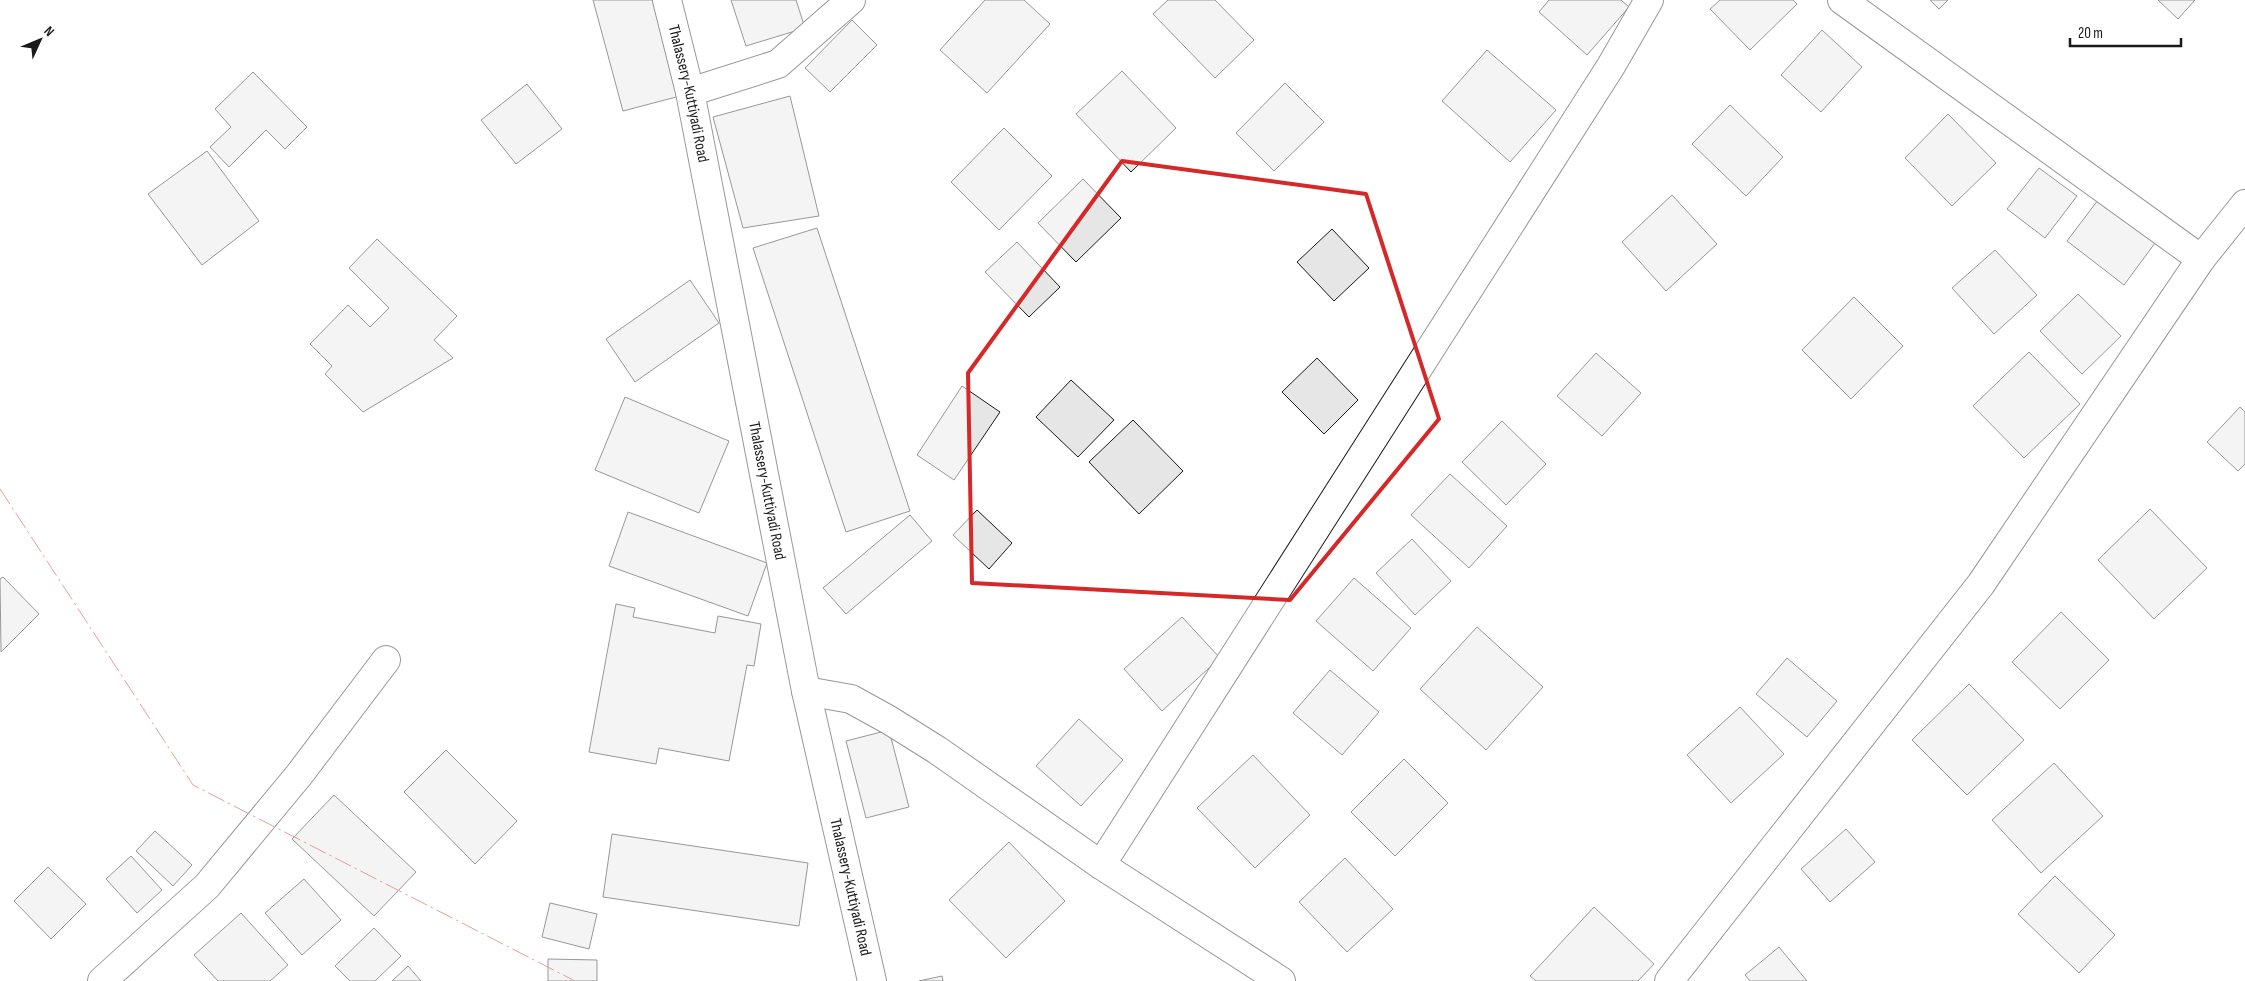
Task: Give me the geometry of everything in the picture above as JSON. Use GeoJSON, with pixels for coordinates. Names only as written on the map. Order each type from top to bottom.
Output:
{"type":"FeatureCollection","features":[{"type":"Feature","properties":{"kind":"street","name":"Thalassery-Kuttiyadi Road"},"geometry":{"type":"LineString","coordinates":[[666,0],[690,92],[806,692],[872,981]]}},
{"type":"Feature","properties":{"kind":"street"},"geometry":{"type":"LineString","coordinates":[[690,92],[778,64],[851,0]]}},
{"type":"Feature","properties":{"kind":"street"},"geometry":{"type":"LineString","coordinates":[[1101,864],[1611,66],[1649,0]]}},
{"type":"Feature","properties":{"kind":"street"},"geometry":{"type":"LineString","coordinates":[[1842,0],[2201,259]]}},
{"type":"Feature","properties":{"kind":"street"},"geometry":{"type":"LineString","coordinates":[[1669,981],[1981,584],[2201,259],[2245,204]]}},
{"type":"Feature","properties":{"kind":"street"},"geometry":{"type":"LineString","coordinates":[[102,981],[206,886],[299,775],[386,660]]}},
{"type":"Feature","properties":{"kind":"street"},"geometry":{"type":"LineString","coordinates":[[806,692],[851,699],[889,720],[937,750],[1101,864],[1281,981]]}},
{"type":"Feature","properties":{"kind":"highlighted area"},"geometry":{"type":"Polygon","coordinates":[[[1122,161],[1366,194],[1439,419],[1290,600],[972,583],[968,373],[1122,161]]]}},
{"type":"Feature","properties":{"kind":"building"},"geometry":{"type":"Polygon","coordinates":[[[593,0],[655,0],[680,96],[623,111],[593,0]]]}},
{"type":"Feature","properties":{"kind":"building"},"geometry":{"type":"Polygon","coordinates":[[[731,0],[796,0],[805,28],[746,46],[731,0]]]}},
{"type":"Feature","properties":{"kind":"building"},"geometry":{"type":"Polygon","coordinates":[[[985,0],[1024,0],[1050,24],[987,93],[940,50],[985,0]]]}},
{"type":"Feature","properties":{"kind":"building"},"geometry":{"type":"Polygon","coordinates":[[[1168,0],[1215,0],[1254,40],[1215,78],[1153,14],[1168,0]]]}},
{"type":"Feature","properties":{"kind":"building"},"geometry":{"type":"Polygon","coordinates":[[[1549,0],[1621,0],[1629,7],[1587,55],[1539,12],[1549,0]]]}},
{"type":"Feature","properties":{"kind":"building"},"geometry":{"type":"Polygon","coordinates":[[[1720,0],[1793,0],[1797,4],[1750,50],[1710,9],[1720,0]]]}},
{"type":"Feature","properties":{"kind":"building"},"geometry":{"type":"Polygon","coordinates":[[[1930,0],[1948,0],[1939,9],[1930,0]]]}},
{"type":"Feature","properties":{"kind":"building"},"geometry":{"type":"Polygon","coordinates":[[[2158,0],[2195,0],[2178,19],[2158,0]]]}},
{"type":"Feature","properties":{"kind":"building"},"geometry":{"type":"Polygon","coordinates":[[[852,20],[877,45],[830,92],[805,68],[852,20]]]}},
{"type":"Feature","properties":{"kind":"building"},"geometry":{"type":"Polygon","coordinates":[[[1822,30],[1862,67],[1821,112],[1781,75],[1822,30]]]}},
{"type":"Feature","properties":{"kind":"building"},"geometry":{"type":"Polygon","coordinates":[[[1487,50],[1556,110],[1510,162],[1442,101],[1487,50]]]}},
{"type":"Feature","properties":{"kind":"building"},"geometry":{"type":"Polygon","coordinates":[[[1122,71],[1176,128],[1131,172],[1076,114],[1122,71]]]}},
{"type":"Feature","properties":{"kind":"building"},"geometry":{"type":"Polygon","coordinates":[[[253,72],[307,127],[285,149],[266,130],[229,167],[210,147],[231,127],[215,109],[253,72]]]}},
{"type":"Feature","properties":{"kind":"building"},"geometry":{"type":"Polygon","coordinates":[[[1285,83],[1324,122],[1274,171],[1236,133],[1285,83]]]}},
{"type":"Feature","properties":{"kind":"building"},"geometry":{"type":"Polygon","coordinates":[[[527,84],[562,129],[516,164],[481,120],[527,84]]]}},
{"type":"Feature","properties":{"kind":"building"},"geometry":{"type":"Polygon","coordinates":[[[790,96],[819,216],[743,228],[713,117],[790,96]]]}},
{"type":"Feature","properties":{"kind":"building"},"geometry":{"type":"Polygon","coordinates":[[[1730,105],[1783,157],[1746,196],[1692,144],[1730,105]]]}},
{"type":"Feature","properties":{"kind":"building"},"geometry":{"type":"Polygon","coordinates":[[[1948,114],[1996,163],[1952,206],[1905,158],[1948,114]]]}},
{"type":"Feature","properties":{"kind":"building"},"geometry":{"type":"Polygon","coordinates":[[[1004,128],[1052,176],[999,230],[951,182],[1004,128]]]}},
{"type":"Feature","properties":{"kind":"building"},"geometry":{"type":"Polygon","coordinates":[[[207,151],[259,221],[202,265],[148,194],[207,151]]]}},
{"type":"Feature","properties":{"kind":"building"},"geometry":{"type":"Polygon","coordinates":[[[2039,168],[2077,196],[2045,238],[2007,209],[2039,168]]]}},
{"type":"Feature","properties":{"kind":"building"},"geometry":{"type":"Polygon","coordinates":[[[1083,179],[1121,218],[1076,262],[1038,223],[1083,179]]]}},
{"type":"Feature","properties":{"kind":"building"},"geometry":{"type":"Polygon","coordinates":[[[1672,195],[1717,244],[1666,291],[1622,242],[1672,195]]]}},
{"type":"Feature","properties":{"kind":"building"},"geometry":{"type":"Polygon","coordinates":[[[2098,200],[2155,243],[2124,285],[2067,241],[2098,200]]]}},
{"type":"Feature","properties":{"kind":"building"},"geometry":{"type":"Polygon","coordinates":[[[817,228],[910,511],[846,532],[753,248],[817,228]]]}},
{"type":"Feature","properties":{"kind":"building"},"geometry":{"type":"Polygon","coordinates":[[[1332,229],[1369,268],[1334,301],[1297,262],[1332,229]]]}},
{"type":"Feature","properties":{"kind":"building"},"geometry":{"type":"Polygon","coordinates":[[[377,239],[457,316],[434,340],[453,358],[363,412],[325,374],[332,366],[310,344],[348,305],[370,327],[389,308],[349,268],[377,239]]]}},
{"type":"Feature","properties":{"kind":"building"},"geometry":{"type":"Polygon","coordinates":[[[1017,242],[1060,287],[1029,317],[985,272],[1017,242]]]}},
{"type":"Feature","properties":{"kind":"building"},"geometry":{"type":"Polygon","coordinates":[[[1995,250],[2037,295],[1994,334],[1952,288],[1995,250]]]}},
{"type":"Feature","properties":{"kind":"building"},"geometry":{"type":"Polygon","coordinates":[[[690,280],[719,323],[635,382],[606,339],[690,280]]]}},
{"type":"Feature","properties":{"kind":"building"},"geometry":{"type":"Polygon","coordinates":[[[2078,294],[2121,336],[2082,374],[2040,331],[2078,294]]]}},
{"type":"Feature","properties":{"kind":"building"},"geometry":{"type":"Polygon","coordinates":[[[1854,297],[1903,346],[1851,399],[1802,350],[1854,297]]]}},
{"type":"Feature","properties":{"kind":"building"},"geometry":{"type":"Polygon","coordinates":[[[2029,352],[2080,404],[2024,458],[1973,406],[2029,352]]]}},
{"type":"Feature","properties":{"kind":"building"},"geometry":{"type":"Polygon","coordinates":[[[1596,353],[1641,393],[1602,436],[1557,396],[1596,353]]]}},
{"type":"Feature","properties":{"kind":"building"},"geometry":{"type":"Polygon","coordinates":[[[1317,358],[1358,400],[1324,434],[1282,392],[1317,358]]]}},
{"type":"Feature","properties":{"kind":"building"},"geometry":{"type":"Polygon","coordinates":[[[1071,380],[1114,420],[1078,457],[1036,417],[1071,380]]]}},
{"type":"Feature","properties":{"kind":"building"},"geometry":{"type":"Polygon","coordinates":[[[962,386],[1000,412],[954,480],[917,455],[962,386]]]}},
{"type":"Feature","properties":{"kind":"building"},"geometry":{"type":"Polygon","coordinates":[[[625,397],[729,441],[699,513],[595,470],[625,397]]]}},
{"type":"Feature","properties":{"kind":"building"},"geometry":{"type":"Polygon","coordinates":[[[2240,407],[2245,412],[2245,464],[2238,471],[2207,442],[2240,407]]]}},
{"type":"Feature","properties":{"kind":"building"},"geometry":{"type":"Polygon","coordinates":[[[1133,420],[1183,471],[1139,514],[1089,462],[1133,420]]]}},
{"type":"Feature","properties":{"kind":"building"},"geometry":{"type":"Polygon","coordinates":[[[1502,421],[1546,464],[1506,505],[1462,462],[1502,421]]]}},
{"type":"Feature","properties":{"kind":"building"},"geometry":{"type":"Polygon","coordinates":[[[1450,474],[1507,526],[1469,568],[1411,515],[1450,474]]]}},
{"type":"Feature","properties":{"kind":"building"},"geometry":{"type":"Polygon","coordinates":[[[2150,509],[2207,568],[2154,619],[2098,560],[2150,509]]]}},
{"type":"Feature","properties":{"kind":"building"},"geometry":{"type":"Polygon","coordinates":[[[977,510],[1012,543],[989,569],[953,535],[977,510]]]}},
{"type":"Feature","properties":{"kind":"building"},"geometry":{"type":"Polygon","coordinates":[[[628,512],[767,563],[748,616],[609,566],[628,512]]]}},
{"type":"Feature","properties":{"kind":"building"},"geometry":{"type":"Polygon","coordinates":[[[910,515],[932,541],[846,614],[823,588],[910,515]]]}},
{"type":"Feature","properties":{"kind":"building"},"geometry":{"type":"Polygon","coordinates":[[[1412,539],[1451,581],[1415,615],[1376,573],[1412,539]]]}},
{"type":"Feature","properties":{"kind":"building"},"geometry":{"type":"Polygon","coordinates":[[[3,577],[39,614],[1,652],[0,579],[3,577]]]}},
{"type":"Feature","properties":{"kind":"building"},"geometry":{"type":"Polygon","coordinates":[[[1354,578],[1411,628],[1373,671],[1316,621],[1354,578]]]}},
{"type":"Feature","properties":{"kind":"building"},"geometry":{"type":"Polygon","coordinates":[[[616,604],[635,608],[633,617],[715,633],[718,616],[761,624],[754,666],[747,665],[729,761],[659,748],[656,764],[589,752],[616,604]]]}},
{"type":"Feature","properties":{"kind":"building"},"geometry":{"type":"Polygon","coordinates":[[[2061,612],[2109,660],[2060,709],[2012,662],[2061,612]]]}},
{"type":"Feature","properties":{"kind":"building"},"geometry":{"type":"Polygon","coordinates":[[[1182,617],[1220,658],[1162,711],[1124,669],[1182,617]]]}},
{"type":"Feature","properties":{"kind":"building"},"geometry":{"type":"Polygon","coordinates":[[[1477,627],[1543,687],[1486,750],[1420,689],[1477,627]]]}},
{"type":"Feature","properties":{"kind":"building"},"geometry":{"type":"Polygon","coordinates":[[[1787,658],[1837,701],[1807,737],[1756,694],[1787,658]]]}},
{"type":"Feature","properties":{"kind":"building"},"geometry":{"type":"Polygon","coordinates":[[[1330,670],[1379,712],[1342,755],[1293,713],[1330,670]]]}},
{"type":"Feature","properties":{"kind":"building"},"geometry":{"type":"Polygon","coordinates":[[[1969,684],[2024,740],[1967,795],[1912,740],[1969,684]]]}},
{"type":"Feature","properties":{"kind":"building"},"geometry":{"type":"Polygon","coordinates":[[[1740,707],[1784,754],[1731,803],[1687,755],[1740,707]]]}},
{"type":"Feature","properties":{"kind":"building"},"geometry":{"type":"Polygon","coordinates":[[[1079,719],[1123,760],[1081,806],[1036,766],[1079,719]]]}},
{"type":"Feature","properties":{"kind":"building"},"geometry":{"type":"Polygon","coordinates":[[[889,730],[909,807],[866,818],[846,741],[889,730]]]}},
{"type":"Feature","properties":{"kind":"building"},"geometry":{"type":"Polygon","coordinates":[[[446,750],[517,821],[475,864],[404,792],[446,750]]]}},
{"type":"Feature","properties":{"kind":"building"},"geometry":{"type":"Polygon","coordinates":[[[1253,755],[1310,815],[1255,868],[1197,808],[1253,755]]]}},
{"type":"Feature","properties":{"kind":"building"},"geometry":{"type":"Polygon","coordinates":[[[1404,759],[1448,803],[1395,856],[1351,812],[1404,759]]]}},
{"type":"Feature","properties":{"kind":"building"},"geometry":{"type":"Polygon","coordinates":[[[2054,763],[2103,816],[2041,873],[1992,820],[2054,763]]]}},
{"type":"Feature","properties":{"kind":"building"},"geometry":{"type":"Polygon","coordinates":[[[334,795],[416,872],[374,916],[292,839],[334,795]]]}},
{"type":"Feature","properties":{"kind":"building"},"geometry":{"type":"Polygon","coordinates":[[[1846,829],[1875,862],[1830,902],[1801,869],[1846,829]]]}},
{"type":"Feature","properties":{"kind":"building"},"geometry":{"type":"Polygon","coordinates":[[[155,831],[192,865],[173,886],[136,851],[155,831]]]}},
{"type":"Feature","properties":{"kind":"building"},"geometry":{"type":"Polygon","coordinates":[[[612,834],[808,863],[799,926],[603,897],[612,834]]]}},
{"type":"Feature","properties":{"kind":"building"},"geometry":{"type":"Polygon","coordinates":[[[1009,842],[1065,901],[1006,958],[949,900],[1009,842]]]}},
{"type":"Feature","properties":{"kind":"building"},"geometry":{"type":"Polygon","coordinates":[[[131,856],[162,890],[137,913],[106,879],[131,856]]]}},
{"type":"Feature","properties":{"kind":"building"},"geometry":{"type":"Polygon","coordinates":[[[1345,858],[1393,909],[1347,952],[1299,902],[1345,858]]]}},
{"type":"Feature","properties":{"kind":"building"},"geometry":{"type":"Polygon","coordinates":[[[48,867],[86,904],[51,939],[14,901],[48,867]]]}},
{"type":"Feature","properties":{"kind":"building"},"geometry":{"type":"Polygon","coordinates":[[[2055,876],[2115,935],[2079,973],[2018,914],[2055,876]]]}},
{"type":"Feature","properties":{"kind":"building"},"geometry":{"type":"Polygon","coordinates":[[[304,879],[341,920],[302,955],[265,913],[304,879]]]}},
{"type":"Feature","properties":{"kind":"building"},"geometry":{"type":"Polygon","coordinates":[[[550,903],[597,914],[589,949],[542,937],[550,903]]]}},
{"type":"Feature","properties":{"kind":"building"},"geometry":{"type":"Polygon","coordinates":[[[1594,907],[1654,964],[1638,981],[1536,981],[1530,976],[1594,907]]]}},
{"type":"Feature","properties":{"kind":"building"},"geometry":{"type":"Polygon","coordinates":[[[241,913],[288,965],[270,981],[218,981],[194,955],[241,913]]]}},
{"type":"Feature","properties":{"kind":"building"},"geometry":{"type":"Polygon","coordinates":[[[374,928],[401,956],[375,981],[350,981],[335,966],[374,928]]]}},
{"type":"Feature","properties":{"kind":"building"},"geometry":{"type":"Polygon","coordinates":[[[1779,947],[1807,981],[1750,981],[1745,975],[1779,947]]]}},
{"type":"Feature","properties":{"kind":"building"},"geometry":{"type":"Polygon","coordinates":[[[548,959],[597,960],[597,981],[548,981],[548,959]]]}},
{"type":"Feature","properties":{"kind":"building"},"geometry":{"type":"Polygon","coordinates":[[[408,966],[421,981],[392,981],[408,966]]]}},
{"type":"Feature","properties":{"kind":"building"},"geometry":{"type":"Polygon","coordinates":[[[942,976],[943,981],[919,981],[942,976]]]}},
{"type":"Feature","properties":{"kind":"power"},"geometry":{"type":"LineString","coordinates":[[0,489],[193,785],[575,981]]}}]}
